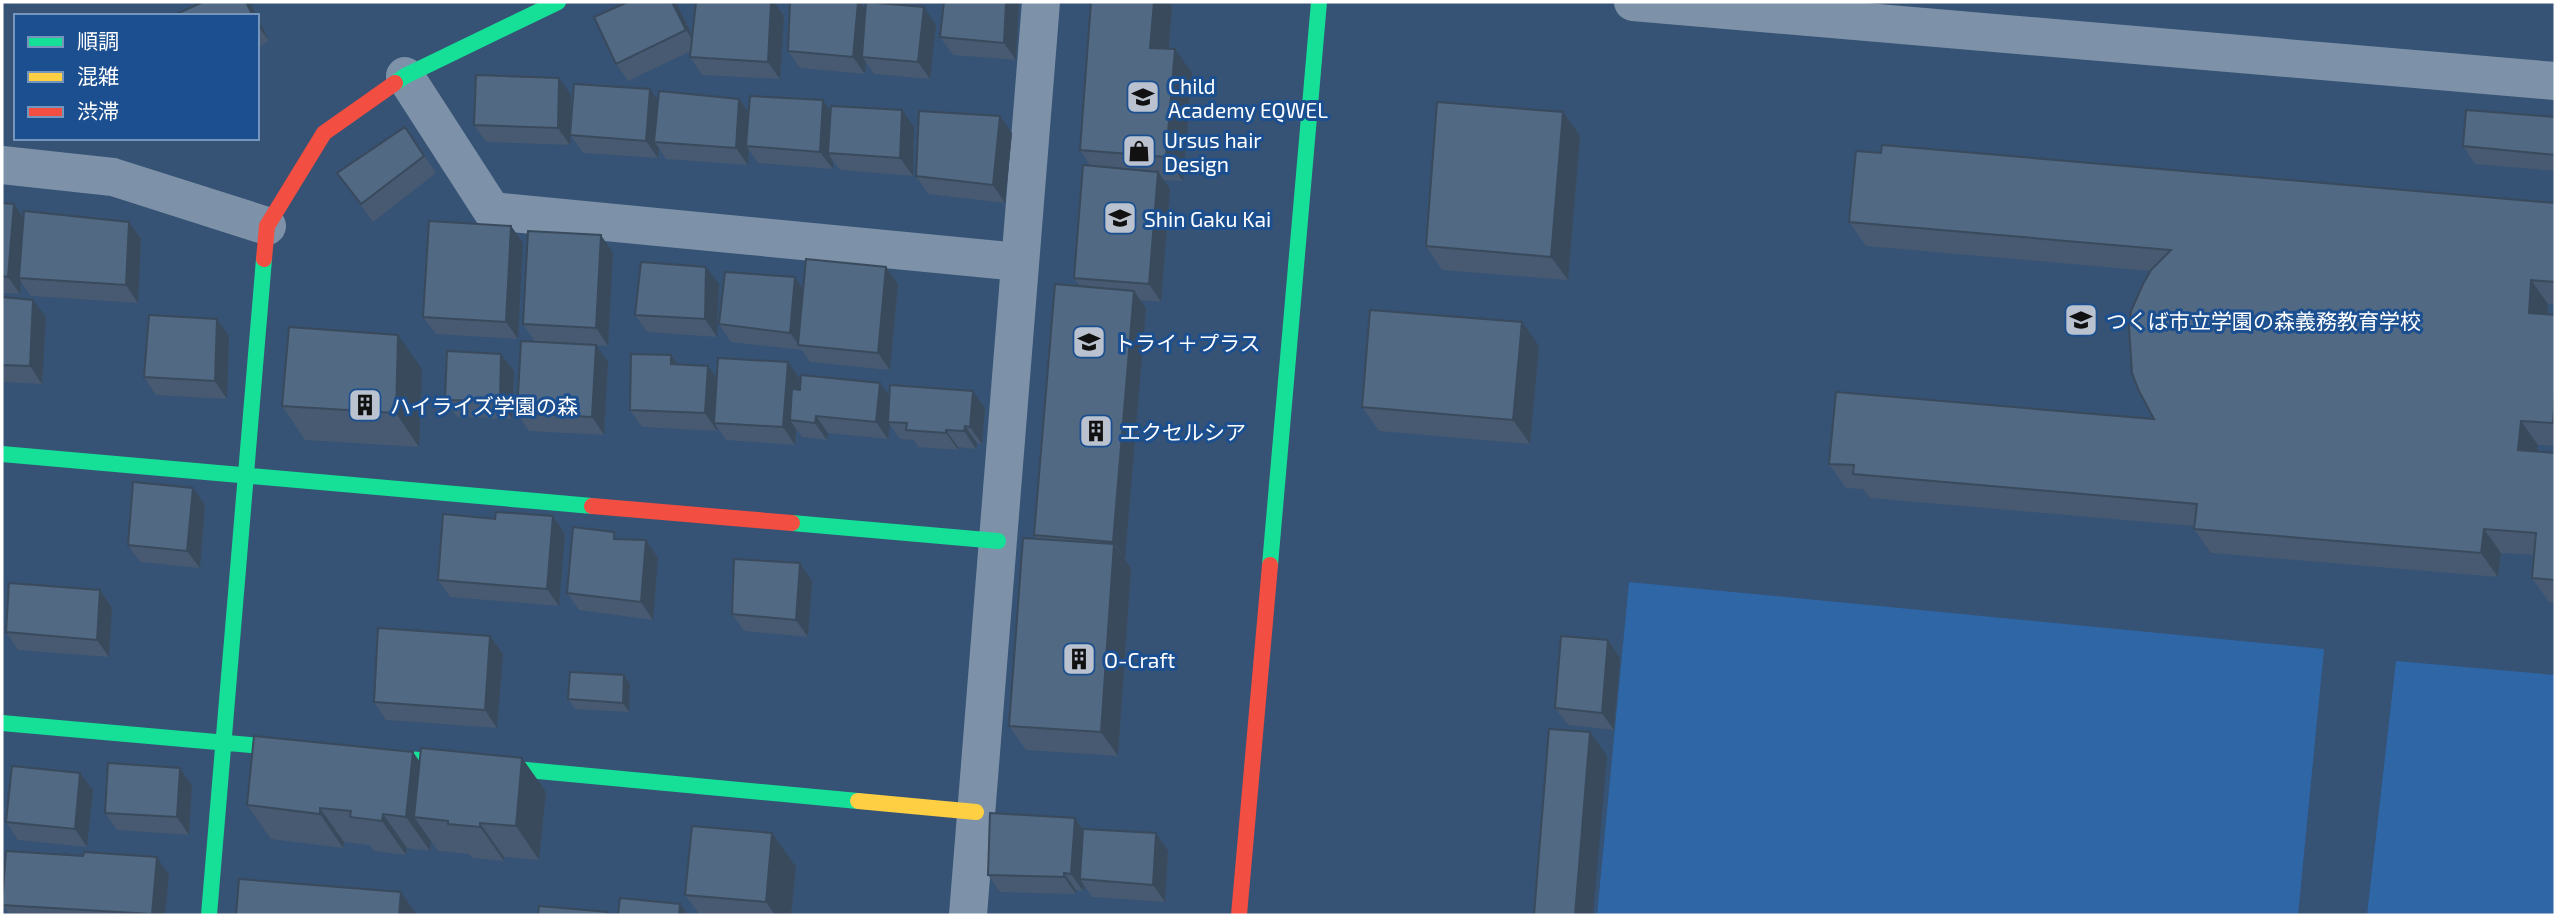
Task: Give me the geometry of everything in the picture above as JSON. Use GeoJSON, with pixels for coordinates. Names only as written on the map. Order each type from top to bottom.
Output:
{"type":"FeatureCollection","features":[{"type":"Feature","properties":{"kind":"street"},"geometry":{"type":"LineString","coordinates":[[209,915],[267,226],[324,133],[405,76],[558,2]]}},
{"type":"Feature","properties":{"kind":"street"},"geometry":{"type":"LineString","coordinates":[[968,915],[1041,2]]}},
{"type":"Feature","properties":{"kind":"street"},"geometry":{"type":"LineString","coordinates":[[1239,915],[1319,2]]}},
{"type":"Feature","properties":{"kind":"street"},"geometry":{"type":"LineString","coordinates":[[1633,2],[2555,81]]}},
{"type":"Feature","properties":{"kind":"street"},"geometry":{"type":"LineString","coordinates":[[405,76],[492,211],[1020,262]]}},
{"type":"Feature","properties":{"kind":"street"},"geometry":{"type":"LineString","coordinates":[[2,165],[113,177],[267,226]]}},
{"type":"Feature","properties":{"kind":"street"},"geometry":{"type":"LineString","coordinates":[[2,454],[998,541]]}},
{"type":"Feature","properties":{"kind":"street"},"geometry":{"type":"LineString","coordinates":[[2,723],[318,751]]}},
{"type":"Feature","properties":{"kind":"street"},"geometry":{"type":"LineString","coordinates":[[345,753],[976,812]]}},
{"type":"Feature","properties":{"kind":"shaded area"},"geometry":{"type":"Polygon","coordinates":[[[1629,582],[2324,649],[2298,915],[1597,915],[1629,582]]]}},
{"type":"Feature","properties":{"kind":"shaded area"},"geometry":{"type":"Polygon","coordinates":[[[2396,661],[2555,675],[2555,915],[2367,915],[2396,661]]]}},
{"type":"Feature","properties":{"kind":"building"},"geometry":{"type":"Polygon","coordinates":[[[203,2],[246,2],[252,14],[176,14],[203,2]]]}},
{"type":"Feature","properties":{"kind":"building"},"geometry":{"type":"Polygon","coordinates":[[[628,2],[672,2],[686,30],[616,64],[594,17],[628,2]]]}},
{"type":"Feature","properties":{"kind":"building"},"geometry":{"type":"Polygon","coordinates":[[[696,2],[771,2],[768,62],[690,57],[696,2]]]}},
{"type":"Feature","properties":{"kind":"building"},"geometry":{"type":"Polygon","coordinates":[[[790,2],[858,2],[853,57],[788,51],[790,2]]]}},
{"type":"Feature","properties":{"kind":"building"},"geometry":{"type":"Polygon","coordinates":[[[866,2],[924,7],[918,62],[862,57],[866,2]]]}},
{"type":"Feature","properties":{"kind":"building"},"geometry":{"type":"Polygon","coordinates":[[[944,2],[1006,2],[1004,43],[940,37],[944,2]]]}},
{"type":"Feature","properties":{"kind":"building"},"geometry":{"type":"Polygon","coordinates":[[[1091,2],[1154,2],[1150,48],[1175,49],[1166,157],[1080,150],[1091,2]]]}},
{"type":"Feature","properties":{"kind":"building"},"geometry":{"type":"Polygon","coordinates":[[[476,75],[559,78],[558,128],[474,125],[476,75]]]}},
{"type":"Feature","properties":{"kind":"building"},"geometry":{"type":"Polygon","coordinates":[[[574,84],[650,89],[646,141],[570,135],[574,84]]]}},
{"type":"Feature","properties":{"kind":"building"},"geometry":{"type":"Polygon","coordinates":[[[659,91],[739,99],[736,148],[654,142],[659,91]]]}},
{"type":"Feature","properties":{"kind":"building"},"geometry":{"type":"Polygon","coordinates":[[[750,96],[823,100],[820,152],[746,146],[750,96]]]}},
{"type":"Feature","properties":{"kind":"building"},"geometry":{"type":"Polygon","coordinates":[[[1437,102],[1563,112],[1551,257],[1426,246],[1437,102]]]}},
{"type":"Feature","properties":{"kind":"building"},"geometry":{"type":"Polygon","coordinates":[[[831,106],[902,110],[900,158],[828,153],[831,106]]]}},
{"type":"Feature","properties":{"kind":"building"},"geometry":{"type":"Polygon","coordinates":[[[2466,110],[2555,117],[2555,155],[2463,146],[2466,110]]]}},
{"type":"Feature","properties":{"kind":"building"},"geometry":{"type":"Polygon","coordinates":[[[919,111],[1000,116],[993,185],[916,176],[919,111]]]}},
{"type":"Feature","properties":{"kind":"building"},"geometry":{"type":"Polygon","coordinates":[[[405,127],[424,156],[361,204],[337,173],[405,127]]]}},
{"type":"Feature","properties":{"kind":"building"},"geometry":{"type":"Polygon","coordinates":[[[1882,145],[2555,203],[2555,282],[2531,280],[2529,313],[2555,315],[2553,423],[2521,421],[2518,450],[2555,453],[2555,580],[2532,578],[2536,533],[2484,529],[2481,553],[2194,529],[2197,504],[1853,474],[1854,465],[1829,464],[1836,392],[2154,419],[2132,373],[2129,327],[2131,311],[2143,284],[2151,270],[2171,250],[1849,222],[1856,151],[1881,153],[1882,145]]]}},
{"type":"Feature","properties":{"kind":"building"},"geometry":{"type":"Polygon","coordinates":[[[1083,165],[1158,172],[1149,284],[1074,278],[1083,165]]]}},
{"type":"Feature","properties":{"kind":"building"},"geometry":{"type":"Polygon","coordinates":[[[2,203],[14,204],[8,277],[2,276],[2,203]]]}},
{"type":"Feature","properties":{"kind":"building"},"geometry":{"type":"Polygon","coordinates":[[[24,211],[129,222],[126,285],[19,278],[24,211]]]}},
{"type":"Feature","properties":{"kind":"building"},"geometry":{"type":"Polygon","coordinates":[[[429,221],[511,226],[506,322],[423,317],[429,221]]]}},
{"type":"Feature","properties":{"kind":"building"},"geometry":{"type":"Polygon","coordinates":[[[528,231],[601,235],[596,328],[523,324],[528,231]]]}},
{"type":"Feature","properties":{"kind":"building"},"geometry":{"type":"Polygon","coordinates":[[[806,259],[886,267],[878,353],[798,345],[806,259]]]}},
{"type":"Feature","properties":{"kind":"building"},"geometry":{"type":"Polygon","coordinates":[[[641,262],[706,267],[705,319],[635,315],[641,262]]]}},
{"type":"Feature","properties":{"kind":"building"},"geometry":{"type":"Polygon","coordinates":[[[725,272],[795,277],[790,333],[719,324],[725,272]]]}},
{"type":"Feature","properties":{"kind":"building","name":"エクセルシア"},"geometry":{"type":"Polygon","coordinates":[[[1055,284],[1134,291],[1113,542],[1034,535],[1055,284]]]}},
{"type":"Feature","properties":{"kind":"building"},"geometry":{"type":"Polygon","coordinates":[[[2,297],[33,300],[30,366],[2,365],[2,297]]]}},
{"type":"Feature","properties":{"kind":"building"},"geometry":{"type":"Polygon","coordinates":[[[1370,310],[1522,322],[1513,420],[1362,407],[1370,310]]]}},
{"type":"Feature","properties":{"kind":"building"},"geometry":{"type":"Polygon","coordinates":[[[149,315],[217,319],[215,381],[144,377],[149,315]]]}},
{"type":"Feature","properties":{"kind":"building"},"geometry":{"type":"Polygon","coordinates":[[[289,327],[398,335],[396,413],[282,406],[289,327]]]}},
{"type":"Feature","properties":{"kind":"building"},"geometry":{"type":"Polygon","coordinates":[[[521,341],[596,345],[592,417],[517,413],[521,341]]]}},
{"type":"Feature","properties":{"kind":"building"},"geometry":{"type":"Polygon","coordinates":[[[447,351],[501,354],[500,401],[445,400],[447,351]]]}},
{"type":"Feature","properties":{"kind":"building"},"geometry":{"type":"Polygon","coordinates":[[[631,354],[671,355],[671,364],[708,366],[705,413],[630,410],[631,354]]]}},
{"type":"Feature","properties":{"kind":"building"},"geometry":{"type":"Polygon","coordinates":[[[718,358],[788,362],[783,427],[714,423],[718,358]]]}},
{"type":"Feature","properties":{"kind":"building"},"geometry":{"type":"Polygon","coordinates":[[[801,375],[880,383],[876,422],[816,416],[815,423],[790,420],[792,389],[800,390],[801,375]]]}},
{"type":"Feature","properties":{"kind":"building"},"geometry":{"type":"Polygon","coordinates":[[[890,385],[973,391],[970,427],[965,426],[964,431],[946,430],[946,433],[906,430],[907,423],[888,422],[890,385]]]}},
{"type":"Feature","properties":{"kind":"building"},"geometry":{"type":"Polygon","coordinates":[[[133,482],[193,488],[187,551],[128,545],[133,482]]]}},
{"type":"Feature","properties":{"kind":"building"},"geometry":{"type":"Polygon","coordinates":[[[496,512],[553,516],[547,589],[438,580],[443,514],[495,519],[496,512]]]}},
{"type":"Feature","properties":{"kind":"building"},"geometry":{"type":"Polygon","coordinates":[[[573,527],[614,532],[614,539],[646,540],[641,602],[567,593],[573,527]]]}},
{"type":"Feature","properties":{"kind":"building","name":"O-Craft"},"geometry":{"type":"Polygon","coordinates":[[[1023,538],[1114,544],[1101,732],[1009,726],[1023,538]]]}},
{"type":"Feature","properties":{"kind":"building"},"geometry":{"type":"Polygon","coordinates":[[[734,559],[800,563],[796,620],[732,614],[734,559]]]}},
{"type":"Feature","properties":{"kind":"building"},"geometry":{"type":"Polygon","coordinates":[[[9,583],[100,590],[97,640],[6,632],[9,583]]]}},
{"type":"Feature","properties":{"kind":"building"},"geometry":{"type":"Polygon","coordinates":[[[378,628],[490,636],[485,710],[374,702],[378,628]]]}},
{"type":"Feature","properties":{"kind":"building"},"geometry":{"type":"Polygon","coordinates":[[[1561,636],[1608,640],[1602,713],[1555,708],[1561,636]]]}},
{"type":"Feature","properties":{"kind":"building"},"geometry":{"type":"Polygon","coordinates":[[[570,672],[624,675],[623,703],[568,699],[570,672]]]}},
{"type":"Feature","properties":{"kind":"building"},"geometry":{"type":"Polygon","coordinates":[[[1549,729],[1590,732],[1575,915],[1534,915],[1549,729]]]}},
{"type":"Feature","properties":{"kind":"building"},"geometry":{"type":"Polygon","coordinates":[[[254,736],[413,752],[406,817],[383,814],[382,821],[350,817],[351,811],[320,808],[320,814],[247,805],[254,736]]]}},
{"type":"Feature","properties":{"kind":"building"},"geometry":{"type":"Polygon","coordinates":[[[421,748],[522,758],[516,826],[480,823],[480,827],[414,817],[421,748]]]}},
{"type":"Feature","properties":{"kind":"building"},"geometry":{"type":"Polygon","coordinates":[[[108,763],[180,768],[177,817],[105,813],[108,763]]]}},
{"type":"Feature","properties":{"kind":"building"},"geometry":{"type":"Polygon","coordinates":[[[12,766],[80,773],[75,829],[6,822],[12,766]]]}},
{"type":"Feature","properties":{"kind":"building"},"geometry":{"type":"Polygon","coordinates":[[[990,813],[1075,818],[1071,874],[1064,873],[1064,877],[988,875],[990,813]]]}},
{"type":"Feature","properties":{"kind":"building"},"geometry":{"type":"Polygon","coordinates":[[[692,826],[772,833],[766,902],[685,895],[692,826]]]}},
{"type":"Feature","properties":{"kind":"building"},"geometry":{"type":"Polygon","coordinates":[[[1083,829],[1156,833],[1153,885],[1080,879],[1083,829]]]}},
{"type":"Feature","properties":{"kind":"building"},"geometry":{"type":"Polygon","coordinates":[[[6,851],[157,857],[152,914],[2,905],[6,851]]]}},
{"type":"Feature","properties":{"kind":"building"},"geometry":{"type":"Polygon","coordinates":[[[239,879],[401,892],[399,915],[236,915],[239,879]]]}},
{"type":"Feature","properties":{"kind":"building"},"geometry":{"type":"Polygon","coordinates":[[[620,898],[680,904],[679,915],[618,915],[620,898]]]}},
{"type":"Feature","properties":{"kind":"building"},"geometry":{"type":"Polygon","coordinates":[[[539,906],[608,912],[608,915],[538,915],[539,906]]]}},
{"type":"Feature","properties":{"kind":"traffic: fast"},"geometry":{"type":"LineString","coordinates":[[395,83],[558,2]]}},
{"type":"Feature","properties":{"kind":"traffic: fast"},"geometry":{"type":"LineString","coordinates":[[1270,565],[1319,2]]}},
{"type":"Feature","properties":{"kind":"traffic: fast"},"geometry":{"type":"LineString","coordinates":[[209,915],[264,259]]}},
{"type":"Feature","properties":{"kind":"traffic: fast"},"geometry":{"type":"LineString","coordinates":[[2,454],[592,506]]}},
{"type":"Feature","properties":{"kind":"traffic: fast"},"geometry":{"type":"LineString","coordinates":[[792,523],[998,541]]}},
{"type":"Feature","properties":{"kind":"traffic: fast"},"geometry":{"type":"LineString","coordinates":[[2,723],[306,750]]}},
{"type":"Feature","properties":{"kind":"traffic: fast"},"geometry":{"type":"LineString","coordinates":[[366,755],[858,801]]}},
{"type":"Feature","properties":{"kind":"traffic: slow"},"geometry":{"type":"LineString","coordinates":[[858,801],[976,812]]}},
{"type":"Feature","properties":{"kind":"traffic: jam"},"geometry":{"type":"LineString","coordinates":[[264,259],[267,226],[324,133],[395,83]]}},
{"type":"Feature","properties":{"kind":"traffic: jam"},"geometry":{"type":"LineString","coordinates":[[592,506],[792,523]]}},
{"type":"Feature","properties":{"kind":"traffic: jam"},"geometry":{"type":"LineString","coordinates":[[1239,915],[1270,565]]}},
{"type":"Feature","properties":{"kind":"place","name":"Child Academy EQWEL"},"geometry":{"type":"Point","coordinates":[1143,97]}},
{"type":"Feature","properties":{"kind":"place","name":"Ursus hair Design"},"geometry":{"type":"Point","coordinates":[1139,151]}},
{"type":"Feature","properties":{"kind":"place","name":"Shin Gaku Kai"},"geometry":{"type":"Point","coordinates":[1120,218]}},
{"type":"Feature","properties":{"kind":"place","name":"つくば市立学園の森義務教育学校"},"geometry":{"type":"Point","coordinates":[2081,320]}},
{"type":"Feature","properties":{"kind":"place","name":"トライ＋プラス"},"geometry":{"type":"Point","coordinates":[1089,342]}},
{"type":"Feature","properties":{"kind":"place","name":"ハイライズ学園の森"},"geometry":{"type":"Point","coordinates":[365,405]}},
{"type":"Feature","properties":{"kind":"place","name":"エクセルシア"},"geometry":{"type":"Point","coordinates":[1096,431]}},
{"type":"Feature","properties":{"kind":"place","name":"O-Craft"},"geometry":{"type":"Point","coordinates":[1079,659]}}]}
